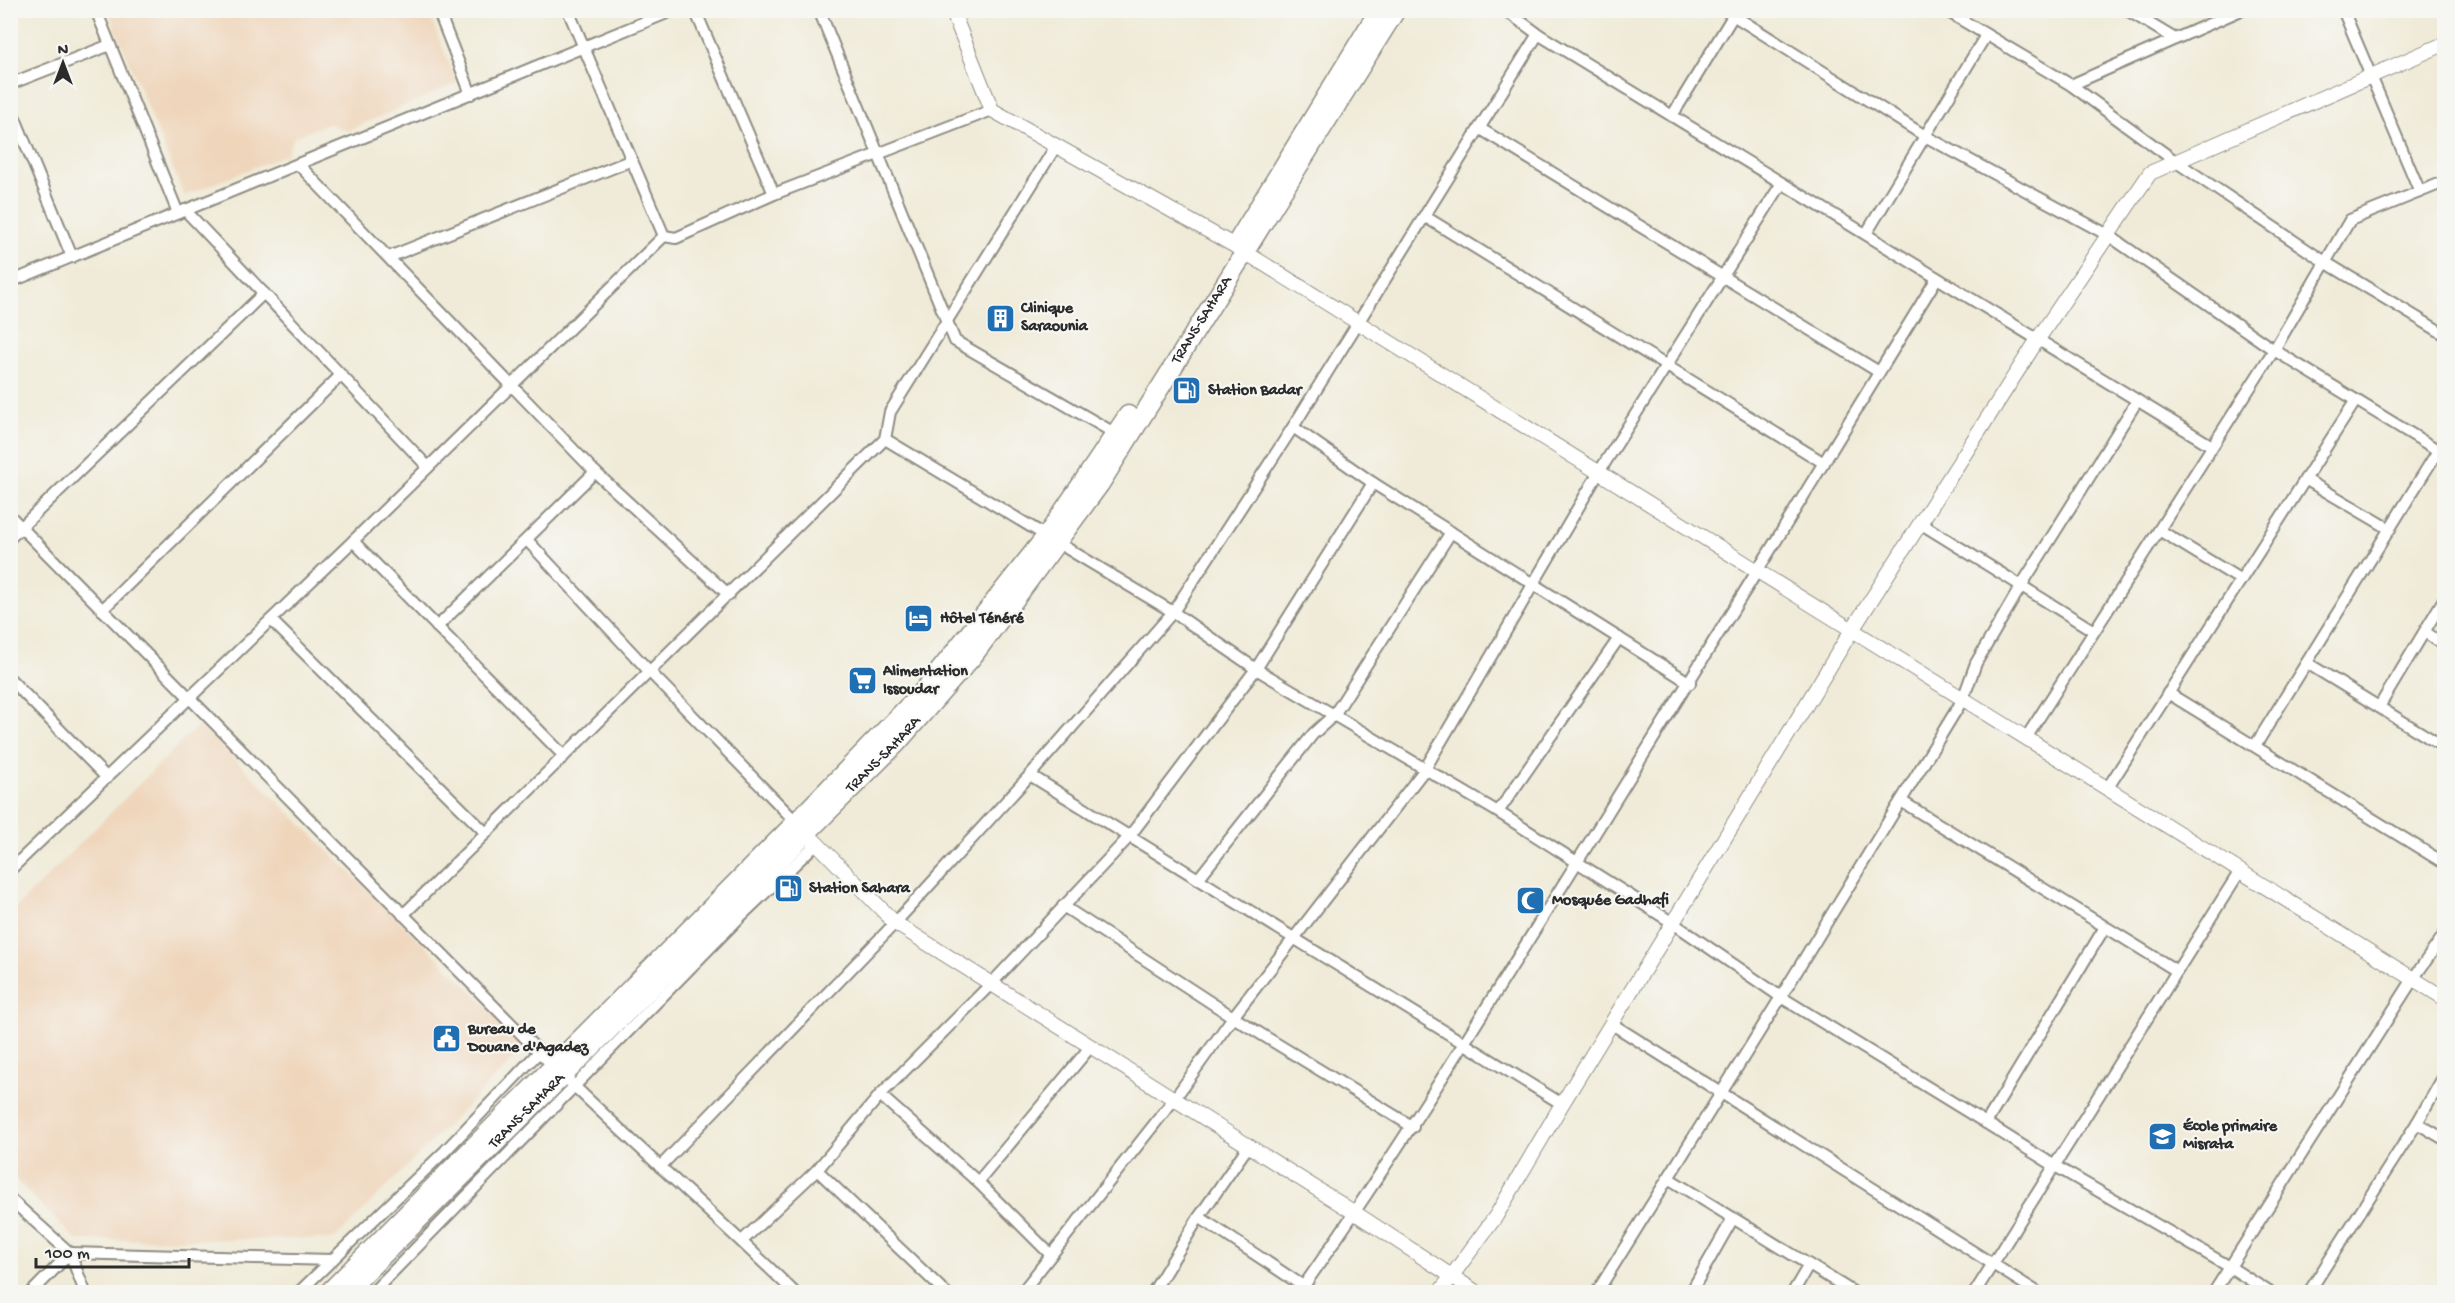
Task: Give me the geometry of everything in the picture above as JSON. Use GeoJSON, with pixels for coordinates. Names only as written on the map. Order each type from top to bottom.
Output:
{"type":"FeatureCollection","features":[{"type":"Feature","properties":{"kind":"main road","name":"TRANS-SAHARA"},"geometry":{"type":"LineString","coordinates":[[1240,249],[1379,10]]}},
{"type":"Feature","properties":{"kind":"main road","name":"TRANS-SAHARA"},"geometry":{"type":"LineString","coordinates":[[346,1293],[806,833],[1100,484],[1138,411],[1178,346],[1396,10]]}},
{"type":"Feature","properties":{"kind":"main road","name":"TRANS-SAHARA"},"geometry":{"type":"LineString","coordinates":[[1052,539],[1116,434],[1138,411]]}},
{"type":"Feature","properties":{"kind":"main road","name":"TRANS-SAHARA"},"geometry":{"type":"LineString","coordinates":[[329,1293],[564,1076]]}},
{"type":"Feature","properties":{"kind":"street"},"geometry":{"type":"LineString","coordinates":[[96,10],[182,212],[264,293],[429,467]]}},
{"type":"Feature","properties":{"kind":"street"},"geometry":{"type":"LineString","coordinates":[[438,10],[471,93]]}},
{"type":"Feature","properties":{"kind":"street"},"geometry":{"type":"LineString","coordinates":[[568,10],[664,236]]}},
{"type":"Feature","properties":{"kind":"street"},"geometry":{"type":"LineString","coordinates":[[10,282],[674,10]]}},
{"type":"Feature","properties":{"kind":"street"},"geometry":{"type":"LineString","coordinates":[[695,10],[774,194]]}},
{"type":"Feature","properties":{"kind":"street"},"geometry":{"type":"LineString","coordinates":[[819,10],[948,319],[955,341],[1116,434]]}},
{"type":"Feature","properties":{"kind":"street"},"geometry":{"type":"LineString","coordinates":[[952,10],[992,110],[1240,249],[2445,998]]}},
{"type":"Feature","properties":{"kind":"street"},"geometry":{"type":"LineString","coordinates":[[1505,10],[1538,34],[2212,446]]}},
{"type":"Feature","properties":{"kind":"street"},"geometry":{"type":"LineString","coordinates":[[1945,10],[2070,85],[2175,161],[2325,262],[2445,334]]}},
{"type":"Feature","properties":{"kind":"street"},"geometry":{"type":"LineString","coordinates":[[2127,10],[2175,39]]}},
{"type":"Feature","properties":{"kind":"street"},"geometry":{"type":"LineString","coordinates":[[2070,85],[2241,10]]}},
{"type":"Feature","properties":{"kind":"street"},"geometry":{"type":"LineString","coordinates":[[2343,10],[2420,192]]}},
{"type":"Feature","properties":{"kind":"street"},"geometry":{"type":"LineString","coordinates":[[1672,116],[1732,12],[1925,136],[2108,235],[2274,350],[2356,400],[2443,448],[2255,746]]}},
{"type":"Feature","properties":{"kind":"street"},"geometry":{"type":"LineString","coordinates":[[660,1167],[895,923],[1030,775],[1173,612],[1293,427],[1538,34]]}},
{"type":"Feature","properties":{"kind":"street"},"geometry":{"type":"LineString","coordinates":[[1866,234],[1986,34]]}},
{"type":"Feature","properties":{"kind":"street"},"geometry":{"type":"LineString","coordinates":[[1440,1293],[1454,1277],[1496,1216],[1852,630],[2037,339],[2150,173],[2445,44]]}},
{"type":"Feature","properties":{"kind":"street"},"geometry":{"type":"LineString","coordinates":[[10,84],[110,45]]}},
{"type":"Feature","properties":{"kind":"street"},"geometry":{"type":"LineString","coordinates":[[10,106],[72,257]]}},
{"type":"Feature","properties":{"kind":"street"},"geometry":{"type":"LineString","coordinates":[[664,236],[676,238],[774,194],[992,110]]}},
{"type":"Feature","properties":{"kind":"street"},"geometry":{"type":"LineString","coordinates":[[1479,128],[1880,372]]}},
{"type":"Feature","properties":{"kind":"street"},"geometry":{"type":"LineString","coordinates":[[403,915],[729,596],[885,439],[890,412],[1056,146]]}},
{"type":"Feature","properties":{"kind":"street"},"geometry":{"type":"LineString","coordinates":[[389,257],[632,160]]}},
{"type":"Feature","properties":{"kind":"street"},"geometry":{"type":"LineString","coordinates":[[298,164],[513,384],[595,472],[729,596]]}},
{"type":"Feature","properties":{"kind":"street"},"geometry":{"type":"LineString","coordinates":[[2026,738],[2274,350],[2350,220],[2445,182]]}},
{"type":"Feature","properties":{"kind":"street"},"geometry":{"type":"LineString","coordinates":[[1022,1293],[1050,1254],[1175,1098],[1293,938],[1425,769],[1599,472],[1782,183]]}},
{"type":"Feature","properties":{"kind":"street"},"geometry":{"type":"LineString","coordinates":[[1424,216],[1824,463]]}},
{"type":"Feature","properties":{"kind":"street"},"geometry":{"type":"LineString","coordinates":[[13,863],[189,699],[664,236]]}},
{"type":"Feature","properties":{"kind":"street"},"geometry":{"type":"LineString","coordinates":[[1199,1217],[1308,1290],[1355,1213],[1466,1044],[1937,278]]}},
{"type":"Feature","properties":{"kind":"street"},"geometry":{"type":"LineString","coordinates":[[10,538],[264,293]]}},
{"type":"Feature","properties":{"kind":"street"},"geometry":{"type":"LineString","coordinates":[[102,610],[341,375]]}},
{"type":"Feature","properties":{"kind":"street"},"geometry":{"type":"LineString","coordinates":[[2107,789],[2356,400]]}},
{"type":"Feature","properties":{"kind":"street"},"geometry":{"type":"LineString","coordinates":[[1597,1293],[1963,699],[1976,663],[2021,586],[2137,401]]}},
{"type":"Feature","properties":{"kind":"street"},"geometry":{"type":"LineString","coordinates":[[1293,427],[1374,483],[1690,683]]}},
{"type":"Feature","properties":{"kind":"street"},"geometry":{"type":"LineString","coordinates":[[885,439],[1173,612],[1256,669],[1498,812],[1673,923],[1781,997],[2055,1166],[2230,1267],[2269,1293]]}},
{"type":"Feature","properties":{"kind":"street"},"geometry":{"type":"LineString","coordinates":[[437,627],[595,472]]}},
{"type":"Feature","properties":{"kind":"street"},"geometry":{"type":"LineString","coordinates":[[2306,478],[2390,529]]}},
{"type":"Feature","properties":{"kind":"street"},"geometry":{"type":"LineString","coordinates":[[742,1241],[817,1170],[880,1095],[991,984],[1129,837],[1256,669],[1374,483]]}},
{"type":"Feature","properties":{"kind":"street"},"geometry":{"type":"LineString","coordinates":[[10,516],[539,1052],[742,1241],[794,1293]]}},
{"type":"Feature","properties":{"kind":"street"},"geometry":{"type":"LineString","coordinates":[[1920,524],[2094,631]]}},
{"type":"Feature","properties":{"kind":"street"},"geometry":{"type":"LineString","coordinates":[[2159,530],[2241,580]]}},
{"type":"Feature","properties":{"kind":"street"},"geometry":{"type":"LineString","coordinates":[[1198,879],[1312,734],[1334,715],[1451,532]]}},
{"type":"Feature","properties":{"kind":"street"},"geometry":{"type":"LineString","coordinates":[[527,540],[650,672],[895,923],[1175,1098],[1476,1293]]}},
{"type":"Feature","properties":{"kind":"street"},"geometry":{"type":"LineString","coordinates":[[353,541],[564,756]]}},
{"type":"Feature","properties":{"kind":"street"},"geometry":{"type":"LineString","coordinates":[[2379,707],[2445,599]]}},
{"type":"Feature","properties":{"kind":"street"},"geometry":{"type":"LineString","coordinates":[[271,620],[486,833]]}},
{"type":"Feature","properties":{"kind":"street"},"geometry":{"type":"LineString","coordinates":[[2425,632],[2445,645]]}},
{"type":"Feature","properties":{"kind":"street"},"geometry":{"type":"LineString","coordinates":[[1498,812],[1618,638]]}},
{"type":"Feature","properties":{"kind":"street"},"geometry":{"type":"LineString","coordinates":[[2307,663],[2445,747]]}},
{"type":"Feature","properties":{"kind":"street"},"geometry":{"type":"LineString","coordinates":[[10,679],[106,778]]}},
{"type":"Feature","properties":{"kind":"street"},"geometry":{"type":"LineString","coordinates":[[2168,693],[2445,863]]}},
{"type":"Feature","properties":{"kind":"street"},"geometry":{"type":"LineString","coordinates":[[1030,775],[1562,1104]]}},
{"type":"Feature","properties":{"kind":"street"},"geometry":{"type":"LineString","coordinates":[[1901,801],[2177,971]]}},
{"type":"Feature","properties":{"kind":"street"},"geometry":{"type":"LineString","coordinates":[[373,1293],[564,1076],[740,917],[806,833]]}},
{"type":"Feature","properties":{"kind":"street"},"geometry":{"type":"LineString","coordinates":[[1975,1293],[2240,871]]}},
{"type":"Feature","properties":{"kind":"street"},"geometry":{"type":"LineString","coordinates":[[1063,906],[1233,1017],[1413,1127]]}},
{"type":"Feature","properties":{"kind":"street"},"geometry":{"type":"LineString","coordinates":[[1986,1123],[2105,927]]}},
{"type":"Feature","properties":{"kind":"street"},"geometry":{"type":"LineString","coordinates":[[2214,1293],[2413,979],[2445,936]]}},
{"type":"Feature","properties":{"kind":"street"},"geometry":{"type":"LineString","coordinates":[[1612,1024],[2037,1293]]}},
{"type":"Feature","properties":{"kind":"street"},"geometry":{"type":"LineString","coordinates":[[978,1182],[1090,1046]]}},
{"type":"Feature","properties":{"kind":"street"},"geometry":{"type":"LineString","coordinates":[[299,1293],[445,1151],[539,1052]]}},
{"type":"Feature","properties":{"kind":"street"},"geometry":{"type":"LineString","coordinates":[[2309,1293],[2445,1076]]}},
{"type":"Feature","properties":{"kind":"street"},"geometry":{"type":"LineString","coordinates":[[880,1095],[978,1182],[1050,1254]]}},
{"type":"Feature","properties":{"kind":"street"},"geometry":{"type":"LineString","coordinates":[[2417,1123],[2445,1139]]}},
{"type":"Feature","properties":{"kind":"street"},"geometry":{"type":"LineString","coordinates":[[1155,1292],[1199,1217],[1249,1146]]}},
{"type":"Feature","properties":{"kind":"street"},"geometry":{"type":"LineString","coordinates":[[817,1170],[945,1293]]}},
{"type":"Feature","properties":{"kind":"street"},"geometry":{"type":"LineString","coordinates":[[1668,1178],[1852,1293]]}},
{"type":"Feature","properties":{"kind":"street"},"geometry":{"type":"LineString","coordinates":[[10,1199],[70,1253],[85,1293]]}},
{"type":"Feature","properties":{"kind":"street"},"geometry":{"type":"LineString","coordinates":[[1691,1293],[1733,1218]]}},
{"type":"Feature","properties":{"kind":"street"},"geometry":{"type":"LineString","coordinates":[[32,1293],[70,1253],[332,1260]]}},
{"type":"Feature","properties":{"kind":"street"},"geometry":{"type":"LineString","coordinates":[[1793,1293],[1809,1265]]}},
{"type":"Feature","properties":{"kind":"shaded area"},"geometry":{"type":"Polygon","coordinates":[[[108,11],[428,11],[457,83],[347,131],[329,123],[294,137],[287,154],[184,196],[108,11]]]}},
{"type":"Feature","properties":{"kind":"shaded area"},"geometry":{"type":"Polygon","coordinates":[[[199,724],[527,1045],[335,1239],[76,1240],[11,1175],[10,914],[199,724]]]}},
{"type":"Feature","properties":{"kind":"place","name":"Clinique Saraounia"},"geometry":{"type":"Point","coordinates":[1000,318]}},
{"type":"Feature","properties":{"kind":"place","name":"Station Badar"},"geometry":{"type":"Point","coordinates":[1187,391]}},
{"type":"Feature","properties":{"kind":"place","name":"Hôtel Ténéré"},"geometry":{"type":"Point","coordinates":[919,619]}},
{"type":"Feature","properties":{"kind":"place","name":"Alimentation Issoudar"},"geometry":{"type":"Point","coordinates":[862,681]}},
{"type":"Feature","properties":{"kind":"place","name":"Station Sahara"},"geometry":{"type":"Point","coordinates":[788,889]}},
{"type":"Feature","properties":{"kind":"place","name":"Mosquée Gadhafi"},"geometry":{"type":"Point","coordinates":[1531,901]}},
{"type":"Feature","properties":{"kind":"place","name":"Bureau de Douane d'Agadez"},"geometry":{"type":"Point","coordinates":[447,1039]}},
{"type":"Feature","properties":{"kind":"place","name":"École primaire Misrata"},"geometry":{"type":"Point","coordinates":[2162,1136]}}]}
